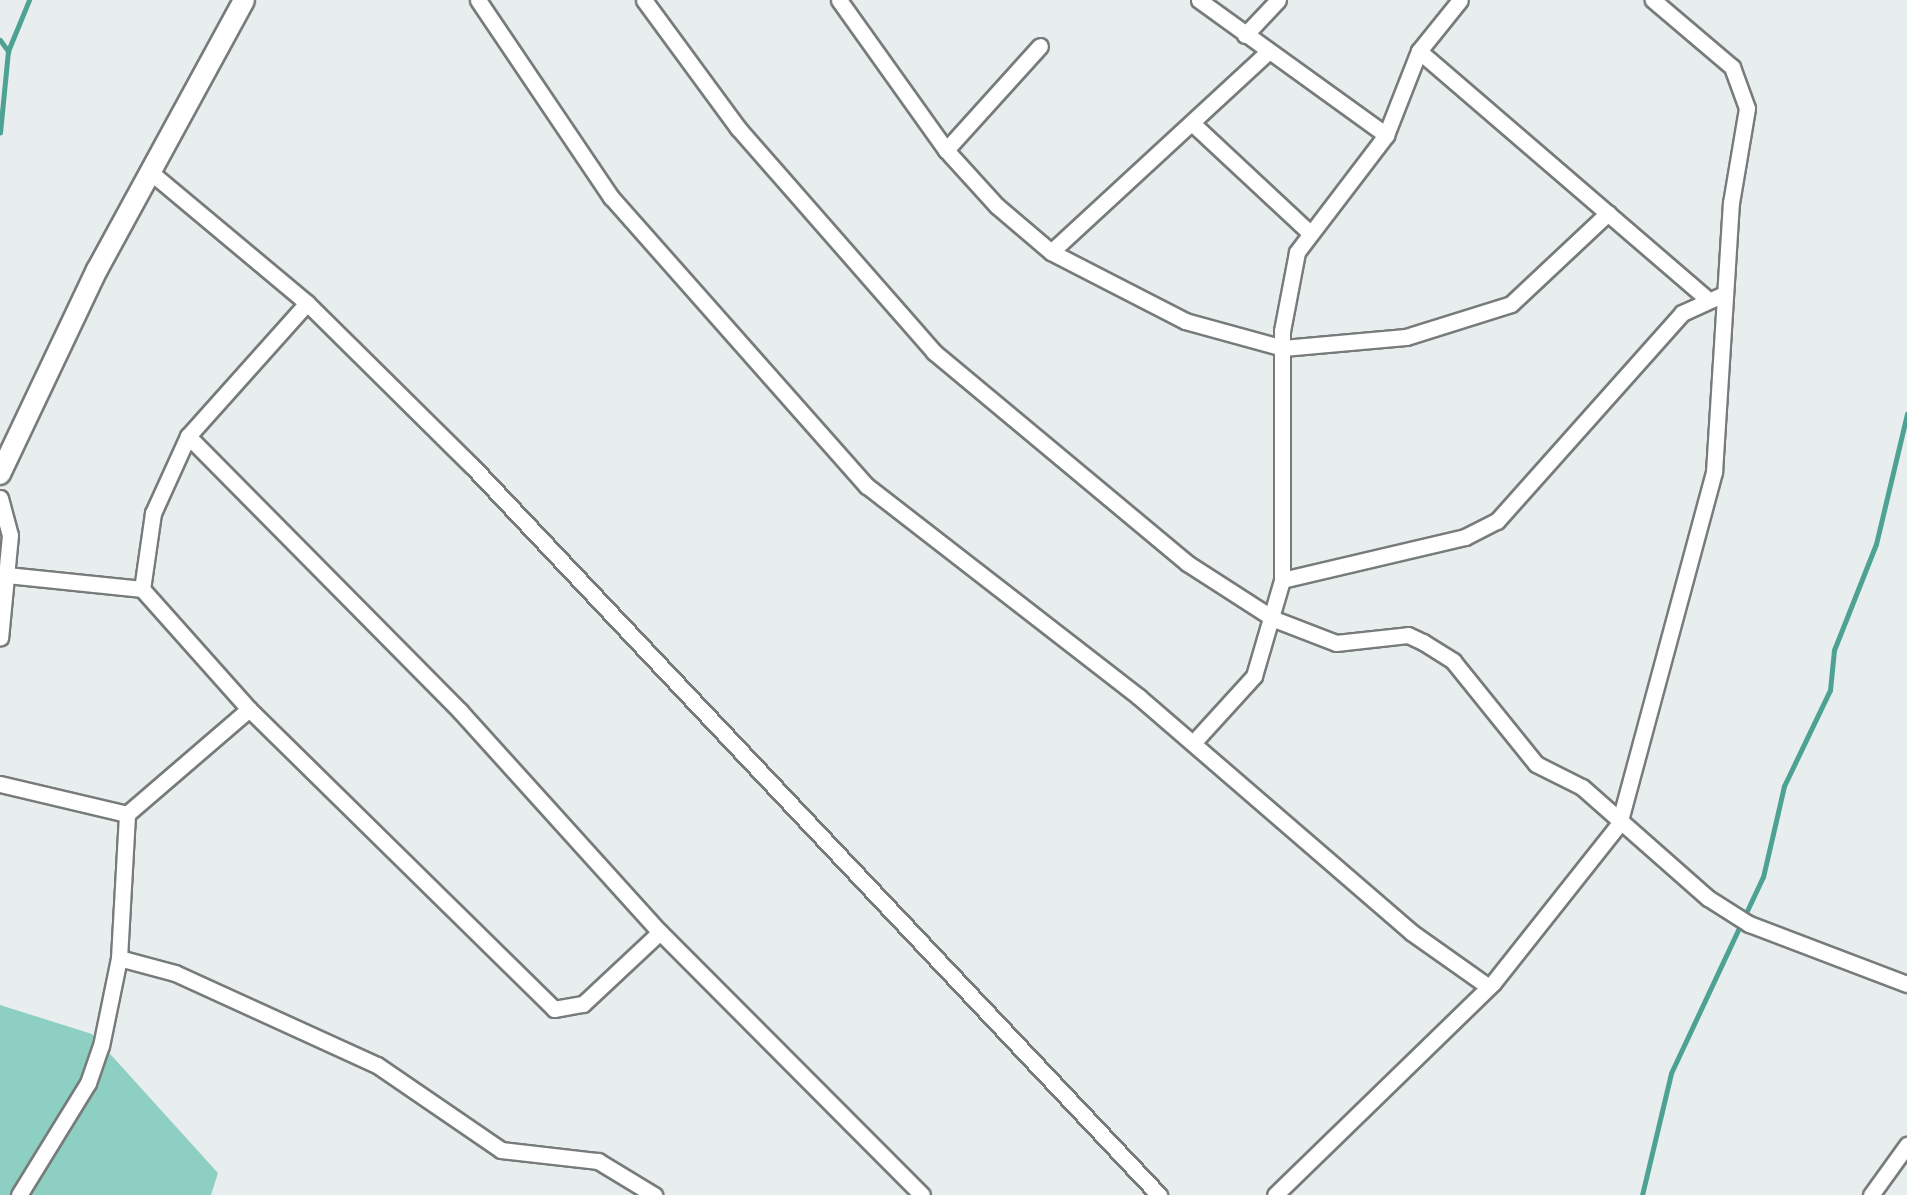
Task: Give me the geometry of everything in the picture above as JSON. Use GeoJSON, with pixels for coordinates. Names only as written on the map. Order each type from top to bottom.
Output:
{"type":"FeatureCollection","features":[{"type":"Feature","properties":{"kind":"street"},"geometry":{"type":"LineString","coordinates":[[0,474],[97,270],[154,175],[244,0]]}},
{"type":"Feature","properties":{"kind":"street"},"geometry":{"type":"LineString","coordinates":[[478,0],[610,198],[816,435],[915,526],[1193,742],[1411,932],[1489,987]]}},
{"type":"Feature","properties":{"kind":"street"},"geometry":{"type":"LineString","coordinates":[[644,0],[738,128],[934,352],[1187,564],[1274,619],[1336,643],[1408,635],[1423,642],[1453,662],[1536,764],[1582,787],[1619,824],[1742,920],[1907,984]]}},
{"type":"Feature","properties":{"kind":"street"},"geometry":{"type":"LineString","coordinates":[[839,0],[946,150],[1052,252],[1185,321],[1283,348],[1406,337],[1511,304],[1608,213]]}},
{"type":"Feature","properties":{"kind":"street"},"geometry":{"type":"LineString","coordinates":[[1198,0],[1386,135]]}},
{"type":"Feature","properties":{"kind":"street"},"geometry":{"type":"LineString","coordinates":[[1244,35],[1278,0]]}},
{"type":"Feature","properties":{"kind":"street"},"geometry":{"type":"LineString","coordinates":[[1193,742],[1254,676],[1274,619],[1282,580],[1283,348],[1290,279],[1309,232],[1386,135],[1419,51],[1460,0]]}},
{"type":"Feature","properties":{"kind":"street"},"geometry":{"type":"LineString","coordinates":[[1275,1195],[1489,987],[1619,824],[1714,472],[1724,294],[1744,89],[1732,67],[1653,0]]}},
{"type":"Feature","properties":{"kind":"street"},"geometry":{"type":"LineString","coordinates":[[946,150],[1040,46]]}},
{"type":"Feature","properties":{"kind":"street"},"geometry":{"type":"LineString","coordinates":[[1419,51],[1704,297]]}},
{"type":"Feature","properties":{"kind":"street"},"geometry":{"type":"LineString","coordinates":[[1052,252],[1268,52]]}},
{"type":"Feature","properties":{"kind":"street"},"geometry":{"type":"LineString","coordinates":[[1192,123],[1309,232]]}},
{"type":"Feature","properties":{"kind":"street"},"geometry":{"type":"LineString","coordinates":[[154,175],[308,303],[472,466],[873,900],[1159,1195]]}},
{"type":"Feature","properties":{"kind":"street"},"geometry":{"type":"LineString","coordinates":[[1282,580],[1465,537],[1497,522],[1682,313],[1704,297],[1724,294]]}},
{"type":"Feature","properties":{"kind":"street"},"geometry":{"type":"LineString","coordinates":[[142,588],[154,513],[188,436],[308,303]]}},
{"type":"Feature","properties":{"kind":"street"},"geometry":{"type":"LineString","coordinates":[[188,436],[460,711],[660,932],[922,1195]]}},
{"type":"Feature","properties":{"kind":"street"},"geometry":{"type":"LineString","coordinates":[[0,498],[10,535],[0,638]]}},
{"type":"Feature","properties":{"kind":"street"},"geometry":{"type":"LineString","coordinates":[[7,575],[142,588],[250,709],[554,1009],[583,1004],[660,932]]}},
{"type":"Feature","properties":{"kind":"street"},"geometry":{"type":"LineString","coordinates":[[18,1195],[88,1083],[119,958],[127,814],[250,709]]}},
{"type":"Feature","properties":{"kind":"street"},"geometry":{"type":"LineString","coordinates":[[0,784],[127,814]]}},
{"type":"Feature","properties":{"kind":"street"},"geometry":{"type":"LineString","coordinates":[[119,958],[174,973],[376,1066],[501,1150],[598,1161],[654,1195]]}},
{"type":"Feature","properties":{"kind":"street"},"geometry":{"type":"LineString","coordinates":[[1871,1195],[1907,1145]]}},
{"type":"Feature","properties":{"kind":"green space"},"geometry":{"type":"Polygon","coordinates":[[[0,1005],[92,1034],[218,1173],[211,1195],[0,1195],[0,1005]]]}},
{"type":"Feature","properties":{"kind":"waterway"},"geometry":{"type":"LineString","coordinates":[[8,51],[29,0]]}},
{"type":"Feature","properties":{"kind":"waterway"},"geometry":{"type":"LineString","coordinates":[[0,40],[8,51],[0,133]]}},
{"type":"Feature","properties":{"kind":"waterway"},"geometry":{"type":"LineString","coordinates":[[1642,1195],[1671,1073],[1763,877],[1784,786],[1830,690],[1834,650],[1876,544],[1907,414]]}}]}
